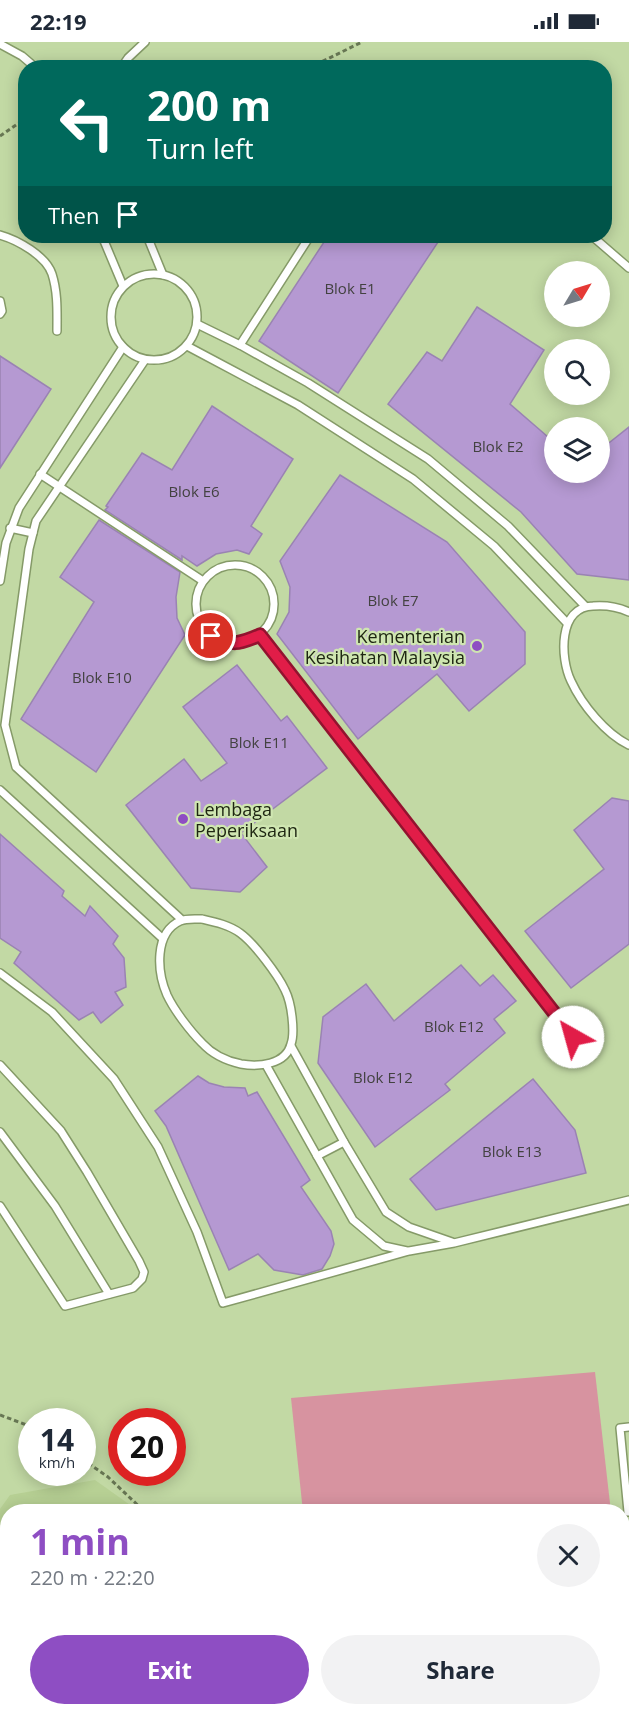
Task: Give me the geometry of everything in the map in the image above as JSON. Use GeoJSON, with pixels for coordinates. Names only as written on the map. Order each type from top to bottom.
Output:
{"type":"FeatureCollection","features":[{"type":"Feature","properties":{"kind":"lane"},"geometry":{"type":"LineString","coordinates":[[127,60],[146,42]]}},
{"type":"Feature","properties":{"kind":"lane"},"geometry":{"type":"LineString","coordinates":[[0,44],[27,60]]}},
{"type":"Feature","properties":{"kind":"lane"},"geometry":{"type":"LineString","coordinates":[[0,236],[31,249],[51,272],[57,299],[57,332]]}},
{"type":"Feature","properties":{"kind":"lane"},"geometry":{"type":"LineString","coordinates":[[105,243],[123,286]]}},
{"type":"Feature","properties":{"kind":"lane"},"geometry":{"type":"LineString","coordinates":[[150,243],[163,274]]}},
{"type":"Feature","properties":{"kind":"lane"},"geometry":{"type":"LineString","coordinates":[[240,345],[306,243]]}},
{"type":"Feature","properties":{"kind":"lane"},"geometry":{"type":"LineString","coordinates":[[600,243],[629,268]]}},
{"type":"Feature","properties":{"kind":"lane"},"geometry":{"type":"LineString","coordinates":[[163,274],[183,284],[195,302],[197,324],[187,346],[175,356],[160,360],[145,360],[123,347],[112,328],[112,306],[123,286],[142,275],[163,274]]}},
{"type":"Feature","properties":{"kind":"lane"},"geometry":{"type":"LineString","coordinates":[[0,301],[2,311],[0,314]]}},
{"type":"Feature","properties":{"kind":"lane"},"geometry":{"type":"LineString","coordinates":[[197,324],[308,383],[428,459],[508,526],[585,606]]}},
{"type":"Feature","properties":{"kind":"lane"},"geometry":{"type":"LineString","coordinates":[[187,346],[298,405],[413,479],[494,546],[567,623]]}},
{"type":"Feature","properties":{"kind":"lane"},"geometry":{"type":"LineString","coordinates":[[0,581],[6,543],[19,508],[123,347]]}},
{"type":"Feature","properties":{"kind":"lane"},"geometry":{"type":"LineString","coordinates":[[145,360],[36,521],[28,549],[3,725],[16,767],[182,920]]}},
{"type":"Feature","properties":{"kind":"lane"},"geometry":{"type":"LineString","coordinates":[[40,474],[203,581]]}},
{"type":"Feature","properties":{"kind":"lane"},"geometry":{"type":"LineString","coordinates":[[10,528],[33,533]]}},
{"type":"Feature","properties":{"kind":"lane"},"geometry":{"type":"LineString","coordinates":[[238,564],[256,570],[271,587],[275,605],[268,627],[260,635],[242,643],[229,643],[211,636],[198,616],[196,598],[203,581],[219,568],[238,564]]}},
{"type":"Feature","properties":{"kind":"lane"},"geometry":{"type":"LineString","coordinates":[[629,612],[606,605],[585,606],[567,623],[564,642],[565,662],[576,692],[605,729],[617,740],[629,745]]}},
{"type":"Feature","properties":{"kind":"lane"},"geometry":{"type":"LineString","coordinates":[[260,635],[573,1037]]}},
{"type":"Feature","properties":{"kind":"lane"},"geometry":{"type":"LineString","coordinates":[[0,790],[162,938]]}},
{"type":"Feature","properties":{"kind":"lane"},"geometry":{"type":"LineString","coordinates":[[202,919],[222,924],[240,933],[252,944],[279,979],[286,991],[291,1008],[293,1028],[291,1046],[284,1057],[266,1065],[252,1066],[232,1062],[201,1043],[166,992],[160,956],[162,938],[170,927],[182,920],[202,919]]}},
{"type":"Feature","properties":{"kind":"lane"},"geometry":{"type":"LineString","coordinates":[[0,973],[52,1012],[114,1079],[158,1147],[197,1232],[222,1303],[409,1251],[454,1243],[629,1200]]}},
{"type":"Feature","properties":{"kind":"lane"},"geometry":{"type":"LineString","coordinates":[[291,1046],[386,1212],[409,1227],[454,1243]]}},
{"type":"Feature","properties":{"kind":"lane"},"geometry":{"type":"LineString","coordinates":[[0,1065],[61,1131],[139,1261],[144,1272],[142,1279],[133,1288],[122,1292],[109,1293],[65,1306],[0,1206]]}},
{"type":"Feature","properties":{"kind":"lane"},"geometry":{"type":"LineString","coordinates":[[266,1065],[353,1220],[384,1246],[409,1251]]}},
{"type":"Feature","properties":{"kind":"lane"},"geometry":{"type":"LineString","coordinates":[[0,1132],[55,1206],[109,1293]]}},
{"type":"Feature","properties":{"kind":"lane"},"geometry":{"type":"LineString","coordinates":[[317,1156],[344,1142]]}},
{"type":"Feature","properties":{"kind":"lane"},"geometry":{"type":"LineString","coordinates":[[628,1504],[620,1428],[629,1427]]}},
{"type":"Feature","properties":{"kind":"path"},"geometry":{"type":"LineString","coordinates":[[325,60],[362,42]]}},
{"type":"Feature","properties":{"kind":"path"},"geometry":{"type":"LineString","coordinates":[[0,136],[18,124]]}},
{"type":"Feature","properties":{"kind":"path"},"geometry":{"type":"LineString","coordinates":[[0,1415],[18,1422]]}},
{"type":"Feature","properties":{"kind":"path"},"geometry":{"type":"LineString","coordinates":[[96,1469],[137,1504]]}},
{"type":"Feature","properties":{"kind":"shaded area"},"geometry":{"type":"Polygon","coordinates":[[[595,1372],[610,1504],[302,1504],[291,1398],[595,1372]]]}},
{"type":"Feature","properties":{"kind":"shaded area"},"geometry":{"type":"Polygon","coordinates":[[[96,1481],[129,1504],[4,1504],[10,1495],[61,1486],[96,1486],[96,1481]]]}},
{"type":"Feature","properties":{"kind":"building"},"geometry":{"type":"Polygon","coordinates":[[[323,243],[437,243],[338,393],[259,341],[323,243]]]}},
{"type":"Feature","properties":{"kind":"building"},"geometry":{"type":"Polygon","coordinates":[[[477,307],[544,350],[510,404],[544,433],[544,483],[610,483],[610,442],[629,427],[629,580],[577,574],[521,512],[388,404],[427,352],[442,361],[477,307]]]}},
{"type":"Feature","properties":{"kind":"building"},"geometry":{"type":"Polygon","coordinates":[[[0,356],[51,389],[0,468],[0,356]]]}},
{"type":"Feature","properties":{"kind":"building"},"geometry":{"type":"Polygon","coordinates":[[[212,406],[293,459],[251,526],[262,534],[249,554],[237,550],[216,554],[197,566],[182,556],[182,560],[105,510],[142,453],[172,470],[212,406]]]}},
{"type":"Feature","properties":{"kind":"building"},"geometry":{"type":"Polygon","coordinates":[[[340,475],[447,542],[525,632],[525,664],[469,711],[437,674],[358,739],[277,634],[289,612],[290,587],[280,561],[340,475]]]}},
{"type":"Feature","properties":{"kind":"building"},"geometry":{"type":"Polygon","coordinates":[[[99,520],[180,572],[176,597],[177,618],[185,635],[96,772],[21,719],[94,602],[60,577],[99,520]]]}},
{"type":"Feature","properties":{"kind":"building"},"geometry":{"type":"Polygon","coordinates":[[[237,665],[281,721],[287,716],[327,768],[241,833],[267,867],[240,892],[191,888],[126,805],[184,759],[201,781],[227,763],[183,707],[237,665]]]}},
{"type":"Feature","properties":{"kind":"building"},"geometry":{"type":"Polygon","coordinates":[[[612,798],[629,801],[629,944],[571,988],[525,931],[604,869],[574,830],[612,798]]]}},
{"type":"Feature","properties":{"kind":"building"},"geometry":{"type":"Polygon","coordinates":[[[0,834],[64,891],[62,896],[85,916],[90,906],[118,936],[113,944],[124,958],[126,987],[115,992],[123,1005],[101,1023],[93,1012],[79,1020],[14,963],[21,952],[0,938],[0,834]]]}},
{"type":"Feature","properties":{"kind":"building"},"geometry":{"type":"Polygon","coordinates":[[[461,965],[480,986],[493,975],[516,1001],[494,1019],[505,1033],[445,1084],[450,1090],[375,1147],[318,1063],[323,1017],[366,984],[394,1021],[461,965]]]}},
{"type":"Feature","properties":{"kind":"building"},"geometry":{"type":"Polygon","coordinates":[[[198,1076],[209,1083],[224,1087],[245,1088],[248,1096],[257,1092],[310,1180],[301,1187],[331,1231],[334,1244],[322,1269],[303,1275],[274,1270],[258,1254],[229,1270],[166,1126],[155,1111],[198,1076]]]}},
{"type":"Feature","properties":{"kind":"building"},"geometry":{"type":"Polygon","coordinates":[[[533,1079],[575,1130],[586,1173],[436,1210],[410,1179],[533,1079]]]}},
{"type":"Feature","properties":{"kind":"place","name":"Kementerian Kesihatan Malaysia"},"geometry":{"type":"Point","coordinates":[477,646]}},
{"type":"Feature","properties":{"kind":"place","name":"Lembaga Peperiksaan"},"geometry":{"type":"Point","coordinates":[183,819]}},
{"type":"Feature","properties":{"kind":"route"},"geometry":{"type":"LineString","coordinates":[[211,636],[229,643],[242,643],[260,635],[573,1037]]}}]}
